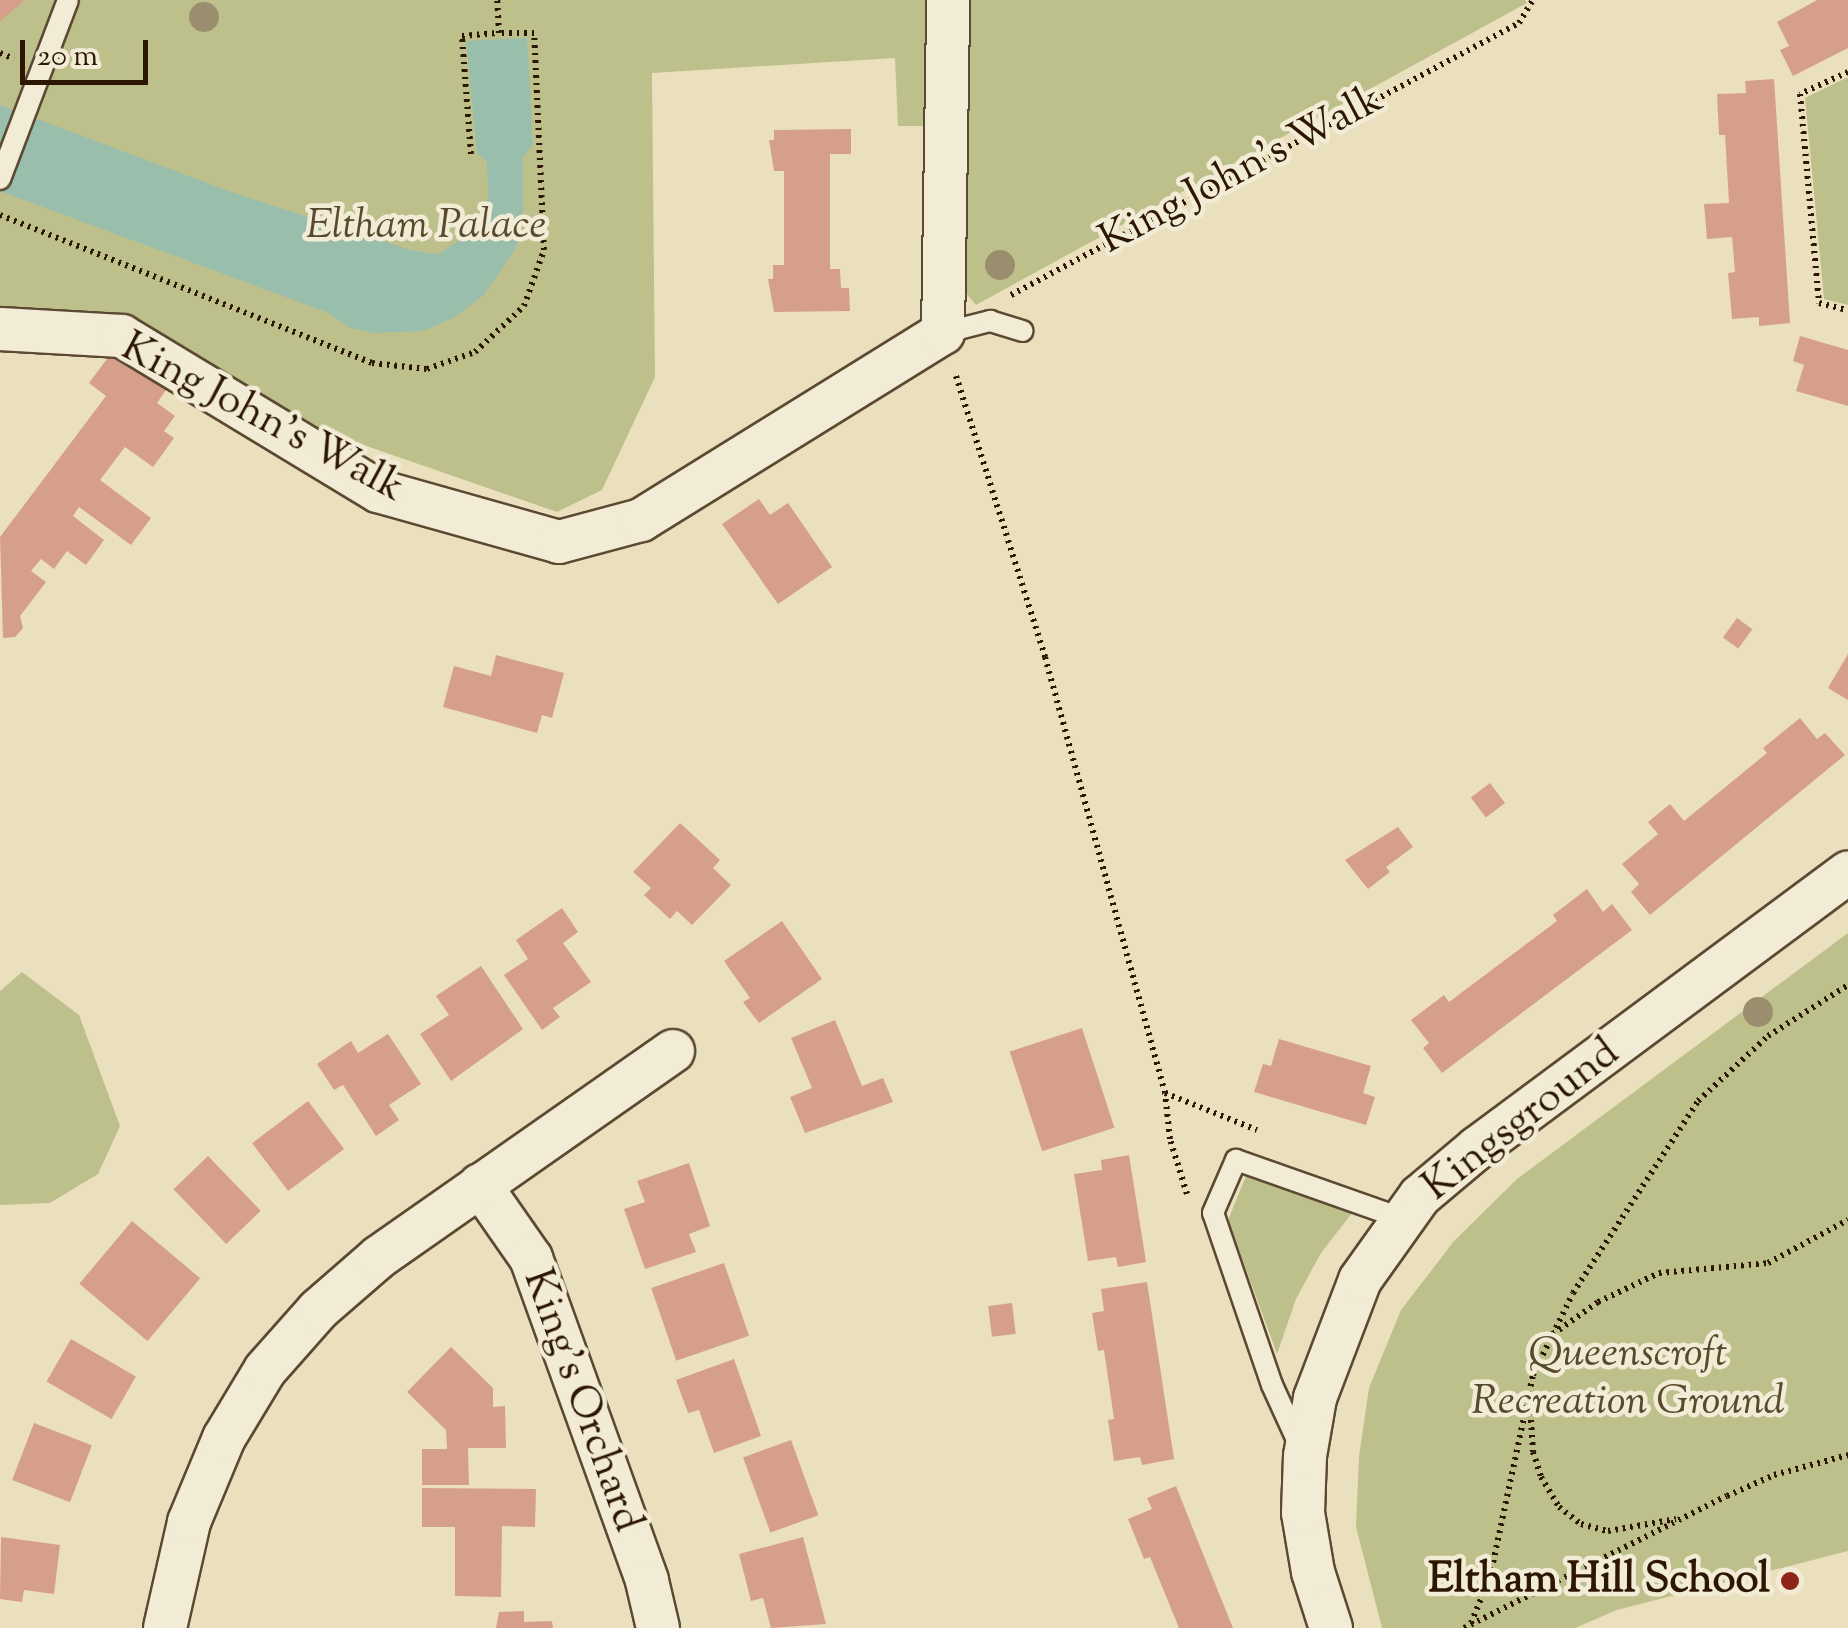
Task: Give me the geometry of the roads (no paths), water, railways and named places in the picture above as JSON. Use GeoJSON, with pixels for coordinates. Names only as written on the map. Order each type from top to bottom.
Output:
{"type":"FeatureCollection","features":[{"type":"Feature","properties":{"kind":"street"},"geometry":{"type":"LineString","coordinates":[[943,333],[948,0]]}},
{"type":"Feature","properties":{"kind":"street","name":"King John's Walk"},"geometry":{"type":"LineString","coordinates":[[0,329],[122,336],[378,491],[559,542],[641,520],[943,333]]}},
{"type":"Feature","properties":{"kind":"street","name":"Kingsground"},"geometry":{"type":"LineString","coordinates":[[1332,1628],[1313,1572],[1303,1513],[1305,1456],[1315,1398],[1360,1280],[1420,1196],[1477,1148],[1848,872]]}},
{"type":"Feature","properties":{"kind":"street"},"geometry":{"type":"LineString","coordinates":[[165,1628],[189,1522],[224,1438],[266,1370],[318,1310],[379,1257],[674,1051]]}},
{"type":"Feature","properties":{"kind":"street","name":"King's Orchard"},"geometry":{"type":"LineString","coordinates":[[480,1185],[530,1258],[648,1581],[658,1628]]}},
{"type":"Feature","properties":{"kind":"lane"},"geometry":{"type":"LineString","coordinates":[[0,179],[68,0]]}},
{"type":"Feature","properties":{"kind":"lane"},"geometry":{"type":"LineString","coordinates":[[943,333],[990,321],[1022,331]]}},
{"type":"Feature","properties":{"kind":"lane"},"geometry":{"type":"LineString","coordinates":[[1305,1456],[1272,1385],[1213,1213],[1236,1160],[1404,1219]]}},
{"type":"Feature","properties":{"kind":"place","name":"Eltham Hill School"},"geometry":{"type":"Point","coordinates":[1790,1581]}},
{"type":"Feature","properties":{"kind":"park label","name":"Eltham Palace"},"geometry":{"type":"Point","coordinates":[426,227]}},
{"type":"Feature","properties":{"kind":"park label","name":"Queenscroft Recreation Ground"},"geometry":{"type":"Point","coordinates":[1628,1379]}}]}
